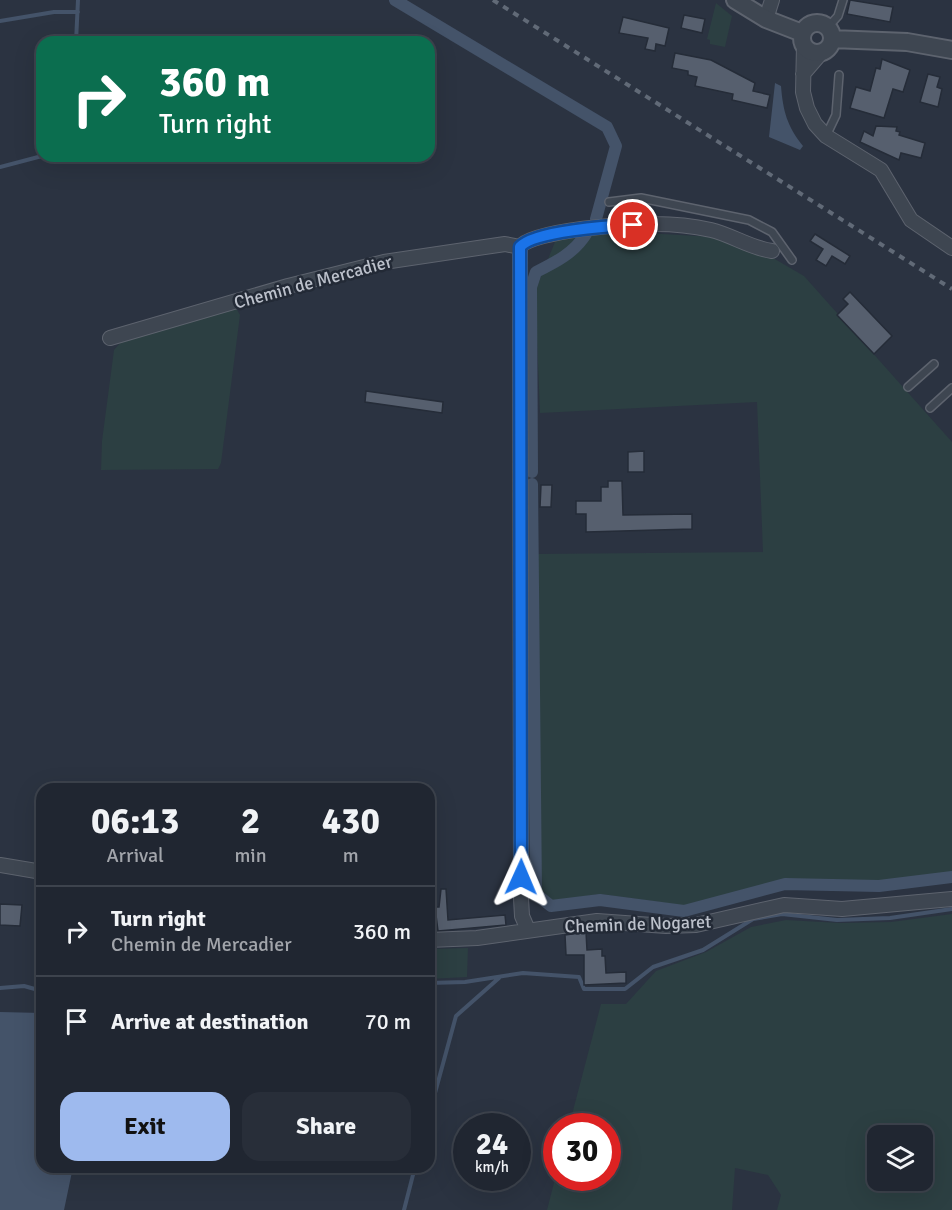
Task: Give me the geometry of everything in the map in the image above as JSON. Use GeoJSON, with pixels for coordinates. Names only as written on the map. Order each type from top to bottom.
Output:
{"type":"FeatureCollection","features":[{"type":"Feature","properties":{"kind":"street"},"geometry":{"type":"LineString","coordinates":[[735,0],[803,39],[813,53],[827,40],[896,41],[952,50]]}},
{"type":"Feature","properties":{"kind":"street"},"geometry":{"type":"LineString","coordinates":[[766,19],[772,0]]}},
{"type":"Feature","properties":{"kind":"street"},"geometry":{"type":"LineString","coordinates":[[827,40],[813,23],[803,39],[803,92],[807,108],[815,124],[826,136],[881,170],[911,220],[952,248]]}},
{"type":"Feature","properties":{"kind":"street"},"geometry":{"type":"LineString","coordinates":[[803,74],[827,40]]}},
{"type":"Feature","properties":{"kind":"street","name":"Chemin de Mercadier"},"geometry":{"type":"LineString","coordinates":[[110,338],[288,286],[384,262],[505,244],[520,247],[529,240],[549,234],[611,226],[655,224],[712,230],[760,250],[772,251]]}},
{"type":"Feature","properties":{"kind":"street"},"geometry":{"type":"LineString","coordinates":[[520,247],[521,898],[522,916],[528,930]]}},
{"type":"Feature","properties":{"kind":"street"},"geometry":{"type":"LineString","coordinates":[[0,865],[36,871]]}},
{"type":"Feature","properties":{"kind":"street","name":"Chemin de Nogaret"},"geometry":{"type":"LineString","coordinates":[[435,940],[477,938],[597,921],[696,926],[784,905],[842,909],[952,899]]}},
{"type":"Feature","properties":{"kind":"lane"},"geometry":{"type":"LineString","coordinates":[[827,40],[843,0]]}},
{"type":"Feature","properties":{"kind":"lane"},"geometry":{"type":"LineString","coordinates":[[826,136],[836,115],[839,75]]}},
{"type":"Feature","properties":{"kind":"lane"},"geometry":{"type":"LineString","coordinates":[[609,202],[641,198],[749,220],[772,232],[792,260]]}},
{"type":"Feature","properties":{"kind":"lane"},"geometry":{"type":"LineString","coordinates":[[908,387],[934,364]]}},
{"type":"Feature","properties":{"kind":"lane"},"geometry":{"type":"LineString","coordinates":[[930,408],[952,388]]}},
{"type":"Feature","properties":{"kind":"shaded area"},"geometry":{"type":"Polygon","coordinates":[[[716,3],[732,16],[725,47],[710,44],[710,40],[707,39],[716,3]]]}},
{"type":"Feature","properties":{"kind":"shaded area"},"geometry":{"type":"Polygon","coordinates":[[[627,232],[715,237],[773,258],[804,276],[952,442],[952,873],[877,883],[783,881],[687,906],[600,894],[552,901],[541,889],[536,554],[763,552],[757,402],[540,413],[535,291],[557,237],[627,232]]]}},
{"type":"Feature","properties":{"kind":"shaded area"},"geometry":{"type":"Polygon","coordinates":[[[236,308],[240,315],[221,463],[218,469],[101,470],[102,441],[114,350],[122,341],[236,308]]]}},
{"type":"Feature","properties":{"kind":"shaded area"},"geometry":{"type":"Polygon","coordinates":[[[952,914],[952,1210],[777,1210],[781,1195],[768,1175],[735,1168],[732,1210],[547,1210],[552,1191],[621,1191],[621,1113],[572,1113],[601,1004],[626,1004],[656,971],[706,952],[751,927],[786,920],[840,923],[891,922],[952,914]]]}},
{"type":"Feature","properties":{"kind":"shaded area"},"geometry":{"type":"Polygon","coordinates":[[[468,948],[467,977],[435,979],[435,949],[468,948]]]}},
{"type":"Feature","properties":{"kind":"water"},"geometry":{"type":"Polygon","coordinates":[[[775,83],[781,86],[787,118],[803,146],[800,150],[769,137],[775,83]]]}},
{"type":"Feature","properties":{"kind":"water"},"geometry":{"type":"Polygon","coordinates":[[[0,1012],[36,1013],[36,1173],[72,1173],[64,1210],[0,1210],[0,1012]]]}},
{"type":"Feature","properties":{"kind":"building"},"geometry":{"type":"Polygon","coordinates":[[[850,0],[893,7],[890,22],[847,14],[850,0]]]}},
{"type":"Feature","properties":{"kind":"building"},"geometry":{"type":"Polygon","coordinates":[[[684,15],[705,19],[702,33],[681,28],[684,15]]]}},
{"type":"Feature","properties":{"kind":"building"},"geometry":{"type":"Polygon","coordinates":[[[623,17],[669,28],[665,46],[656,44],[655,51],[645,49],[648,38],[619,33],[623,17]]]}},
{"type":"Feature","properties":{"kind":"building"},"geometry":{"type":"Polygon","coordinates":[[[675,53],[711,60],[755,83],[753,91],[770,95],[767,108],[732,100],[733,94],[695,86],[697,77],[688,75],[688,71],[672,68],[675,53]]]}},
{"type":"Feature","properties":{"kind":"building"},"geometry":{"type":"Polygon","coordinates":[[[882,59],[910,70],[903,92],[893,89],[884,118],[850,108],[856,87],[870,91],[876,68],[880,69],[882,59]]]}},
{"type":"Feature","properties":{"kind":"building"},"geometry":{"type":"Polygon","coordinates":[[[928,74],[940,77],[937,87],[942,89],[938,107],[920,102],[928,74]]]}},
{"type":"Feature","properties":{"kind":"building"},"geometry":{"type":"Polygon","coordinates":[[[876,126],[897,127],[896,131],[900,132],[899,135],[925,143],[921,158],[901,153],[899,160],[860,142],[864,131],[873,136],[876,126]]]}},
{"type":"Feature","properties":{"kind":"building"},"geometry":{"type":"Polygon","coordinates":[[[815,234],[850,256],[845,264],[832,256],[826,266],[816,260],[823,249],[810,241],[815,234]]]}},
{"type":"Feature","properties":{"kind":"building"},"geometry":{"type":"Polygon","coordinates":[[[850,292],[892,336],[874,354],[837,315],[848,304],[843,299],[850,292]]]}},
{"type":"Feature","properties":{"kind":"building"},"geometry":{"type":"Polygon","coordinates":[[[366,391],[443,402],[442,413],[365,402],[366,391]]]}},
{"type":"Feature","properties":{"kind":"building"},"geometry":{"type":"Polygon","coordinates":[[[644,451],[644,472],[628,472],[628,452],[644,451]]]}},
{"type":"Feature","properties":{"kind":"building"},"geometry":{"type":"Polygon","coordinates":[[[608,481],[622,481],[623,515],[692,514],[692,529],[586,532],[586,514],[576,514],[576,501],[601,501],[601,487],[608,487],[608,481]]]}},
{"type":"Feature","properties":{"kind":"building"},"geometry":{"type":"Polygon","coordinates":[[[541,485],[552,485],[551,507],[540,507],[541,485]]]}},
{"type":"Feature","properties":{"kind":"building"},"geometry":{"type":"Polygon","coordinates":[[[441,889],[446,889],[448,920],[505,915],[506,925],[438,931],[435,907],[439,907],[441,889]]]}},
{"type":"Feature","properties":{"kind":"building"},"geometry":{"type":"Polygon","coordinates":[[[0,904],[22,905],[20,926],[0,925],[0,904]]]}},
{"type":"Feature","properties":{"kind":"building"},"geometry":{"type":"Polygon","coordinates":[[[586,932],[587,950],[602,949],[602,956],[605,956],[606,973],[626,972],[626,983],[584,985],[584,955],[566,955],[565,935],[586,932]]]}},
{"type":"Feature","properties":{"kind":"waterway"},"geometry":{"type":"LineString","coordinates":[[76,36],[78,0]]}},
{"type":"Feature","properties":{"kind":"waterway"},"geometry":{"type":"LineString","coordinates":[[395,0],[607,127],[616,146],[596,219]]}},
{"type":"Feature","properties":{"kind":"waterway"},"geometry":{"type":"LineString","coordinates":[[0,21],[54,12],[78,12]]}},
{"type":"Feature","properties":{"kind":"waterway"},"geometry":{"type":"LineString","coordinates":[[0,167],[36,158]]}},
{"type":"Feature","properties":{"kind":"waterway"},"geometry":{"type":"LineString","coordinates":[[532,472],[531,287],[536,272],[570,252],[586,234]]}},
{"type":"Feature","properties":{"kind":"waterway"},"geometry":{"type":"LineString","coordinates":[[532,484],[536,894],[551,906],[600,900],[684,911],[785,884],[879,886],[952,877]]}},
{"type":"Feature","properties":{"kind":"waterway"},"geometry":{"type":"LineString","coordinates":[[435,983],[465,982],[523,973],[579,977],[584,989],[625,989],[653,967],[703,950],[753,919],[782,914],[837,920],[890,918],[952,909]]}},
{"type":"Feature","properties":{"kind":"waterway"},"geometry":{"type":"LineString","coordinates":[[435,1093],[456,1016],[499,978]]}},
{"type":"Feature","properties":{"kind":"waterway"},"geometry":{"type":"LineString","coordinates":[[0,988],[24,986],[36,989]]}},
{"type":"Feature","properties":{"kind":"waterway"},"geometry":{"type":"LineString","coordinates":[[404,1210],[413,1173]]}},
{"type":"Feature","properties":{"kind":"railway"},"geometry":{"type":"LineString","coordinates":[[493,0],[952,289]]}},
{"type":"Feature","properties":{"kind":"route"},"geometry":{"type":"LineString","coordinates":[[521,877],[520,247],[529,240],[549,234],[633,225]]}}]}
